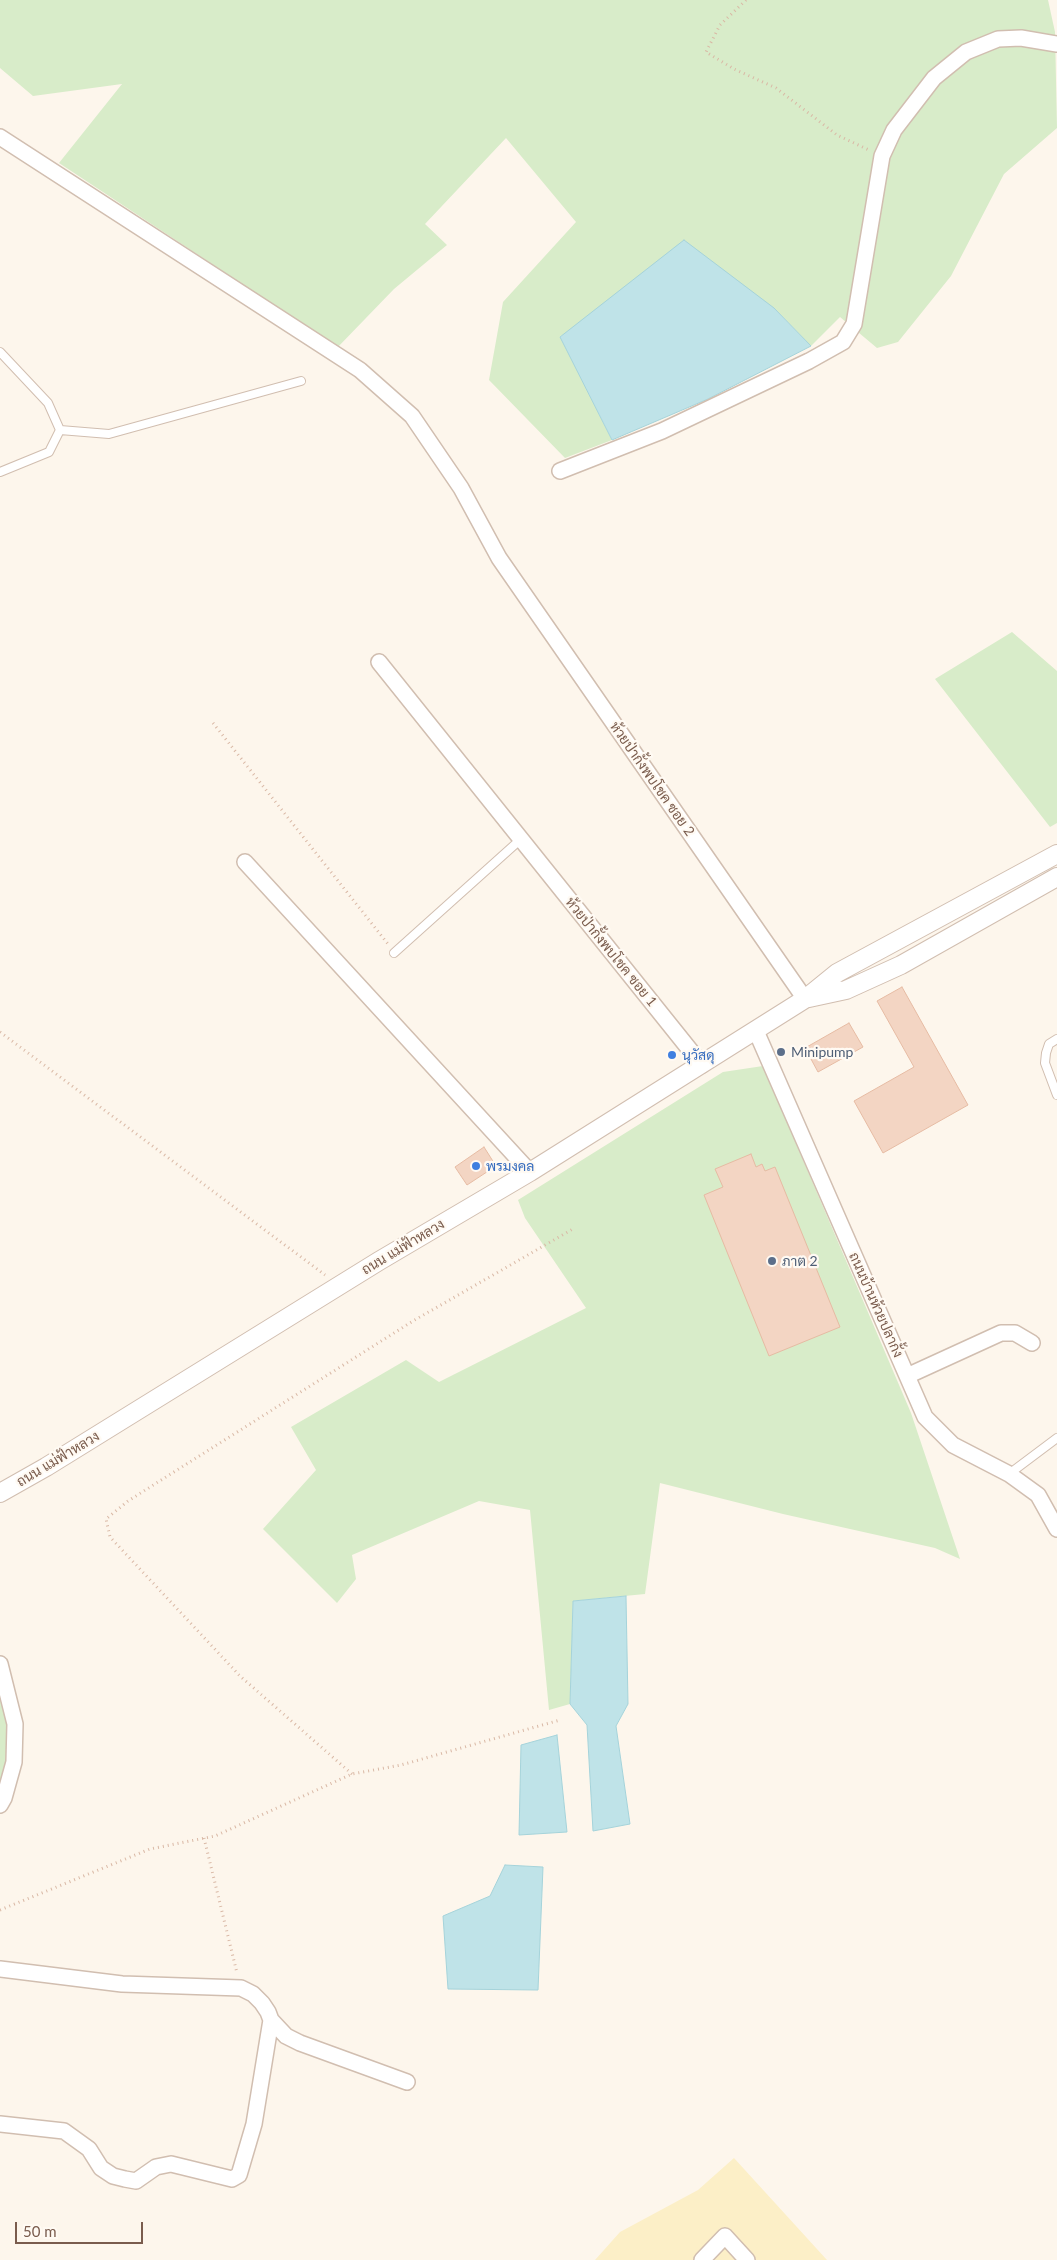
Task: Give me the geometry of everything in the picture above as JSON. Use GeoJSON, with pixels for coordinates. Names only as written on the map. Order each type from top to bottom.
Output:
{"type":"FeatureCollection","features":[{"type":"Feature","properties":{"kind":"street"},"geometry":{"type":"LineString","coordinates":[[560,471],[662,431],[810,361],[843,342],[854,324],[882,156],[894,130],[934,78],[966,52],[998,39],[1021,38],[1057,44]]}},
{"type":"Feature","properties":{"kind":"street","name":"ห้วยป่ากั้งพบโชค ซอย 2"},"geometry":{"type":"LineString","coordinates":[[0,136],[360,370],[412,416],[462,488],[499,558],[805,999]]}},
{"type":"Feature","properties":{"kind":"street","name":"ห้วยป่ากั้งพบโชค ซอย 1"},"geometry":{"type":"LineString","coordinates":[[379,662],[702,1064]]}},
{"type":"Feature","properties":{"kind":"street"},"geometry":{"type":"LineString","coordinates":[[805,999],[837,973],[1057,854]]}},
{"type":"Feature","properties":{"kind":"street"},"geometry":{"type":"LineString","coordinates":[[245,862],[530,1172]]}},
{"type":"Feature","properties":{"kind":"street"},"geometry":{"type":"LineString","coordinates":[[805,999],[846,990],[901,965],[1057,877]]}},
{"type":"Feature","properties":{"kind":"street","name":"ถนน แม่ฟ้าหลวง"},"geometry":{"type":"LineString","coordinates":[[0,1493],[46,1467],[340,1286],[530,1172],[805,999]]}},
{"type":"Feature","properties":{"kind":"street","name":"ถนนบ้านห้วยปลากั้ง"},"geometry":{"type":"LineString","coordinates":[[756,1031],[924,1416],[953,1445],[1009,1474],[1038,1495],[1057,1529]]}},
{"type":"Feature","properties":{"kind":"street"},"geometry":{"type":"LineString","coordinates":[[907,1376],[1001,1332],[1015,1333],[1032,1343]]}},
{"type":"Feature","properties":{"kind":"street"},"geometry":{"type":"LineString","coordinates":[[0,1664],[15,1724],[14,1762],[4,1798],[0,1805]]}},
{"type":"Feature","properties":{"kind":"street"},"geometry":{"type":"LineString","coordinates":[[0,1969],[122,1984],[241,1988],[253,1994],[262,2003],[271,2020],[286,2036],[300,2044],[407,2082]]}},
{"type":"Feature","properties":{"kind":"street"},"geometry":{"type":"LineString","coordinates":[[0,2124],[64,2131],[89,2149],[101,2168],[119,2178],[136,2181],[156,2167],[171,2164],[232,2179],[239,2174],[254,2124],[271,2020]]}},
{"type":"Feature","properties":{"kind":"street"},"geometry":{"type":"LineString","coordinates":[[702,2260],[725,2236],[747,2260]]}},
{"type":"Feature","properties":{"kind":"lane"},"geometry":{"type":"LineString","coordinates":[[0,352],[48,403],[60,430]]}},
{"type":"Feature","properties":{"kind":"lane"},"geometry":{"type":"LineString","coordinates":[[60,430],[109,434],[301,381]]}},
{"type":"Feature","properties":{"kind":"lane"},"geometry":{"type":"LineString","coordinates":[[0,472],[49,452],[60,430]]}},
{"type":"Feature","properties":{"kind":"lane"},"geometry":{"type":"LineString","coordinates":[[394,953],[521,839]]}},
{"type":"Feature","properties":{"kind":"lane"},"geometry":{"type":"LineString","coordinates":[[1057,1039],[1048,1044],[1045,1064],[1057,1095]]}},
{"type":"Feature","properties":{"kind":"lane"},"geometry":{"type":"LineString","coordinates":[[1009,1474],[1057,1438]]}},
{"type":"Feature","properties":{"kind":"path"},"geometry":{"type":"LineString","coordinates":[[746,0],[720,25],[706,52],[734,69],[776,88],[837,135],[882,156]]}},
{"type":"Feature","properties":{"kind":"path"},"geometry":{"type":"LineString","coordinates":[[213,723],[394,953]]}},
{"type":"Feature","properties":{"kind":"path"},"geometry":{"type":"LineString","coordinates":[[0,1032],[340,1286]]}},
{"type":"Feature","properties":{"kind":"path"},"geometry":{"type":"LineString","coordinates":[[352,1774],[240,1676],[110,1537],[106,1519],[128,1501],[413,1321],[573,1229]]}},
{"type":"Feature","properties":{"kind":"path"},"geometry":{"type":"LineString","coordinates":[[0,1910],[150,1849],[215,1836],[352,1774],[401,1765],[560,1720]]}},
{"type":"Feature","properties":{"kind":"path"},"geometry":{"type":"LineString","coordinates":[[204,1838],[241,1988]]}},
{"type":"Feature","properties":{"kind":"green space"},"geometry":{"type":"Polygon","coordinates":[[[0,0],[1048,0],[1055,32],[1057,128],[1004,174],[951,276],[898,342],[877,348],[840,317],[811,346],[774,308],[560,336],[612,440],[565,458],[489,380],[503,302],[576,222],[506,138],[425,224],[447,245],[394,289],[336,349],[277,307],[59,163],[122,84],[33,96],[0,68],[0,0]]]}},
{"type":"Feature","properties":{"kind":"green space"},"geometry":{"type":"Polygon","coordinates":[[[1012,632],[1057,671],[1057,823],[1050,827],[935,679],[1012,632]]]}},
{"type":"Feature","properties":{"kind":"green space"},"geometry":{"type":"Polygon","coordinates":[[[763,1066],[911,1413],[960,1559],[935,1548],[783,1514],[660,1483],[645,1594],[573,1601],[570,1704],[549,1710],[530,1510],[479,1501],[352,1555],[356,1579],[337,1603],[263,1529],[316,1470],[291,1427],[406,1360],[439,1382],[586,1308],[525,1218],[518,1200],[723,1072],[763,1066]]]}},
{"type":"Feature","properties":{"kind":"green space"},"geometry":{"type":"Polygon","coordinates":[[[0,1664],[15,1724],[0,1805],[0,1664]]]}},
{"type":"Feature","properties":{"kind":"sand"},"geometry":{"type":"Polygon","coordinates":[[[734,2158],[827,2260],[595,2260],[620,2232],[698,2190],[734,2158]]]}},
{"type":"Feature","properties":{"kind":"water"},"geometry":{"type":"Polygon","coordinates":[[[684,240],[774,308],[811,346],[708,399],[612,440],[560,337],[684,240]]]}},
{"type":"Feature","properties":{"kind":"water"},"geometry":{"type":"Polygon","coordinates":[[[626,1596],[628,1704],[616,1726],[630,1824],[593,1831],[587,1725],[570,1704],[573,1601],[626,1596]]]}},
{"type":"Feature","properties":{"kind":"water"},"geometry":{"type":"Polygon","coordinates":[[[557,1735],[567,1832],[519,1835],[521,1745],[557,1735]]]}},
{"type":"Feature","properties":{"kind":"water"},"geometry":{"type":"Polygon","coordinates":[[[505,1865],[543,1867],[538,1990],[448,1989],[443,1916],[490,1896],[505,1865]]]}},
{"type":"Feature","properties":{"kind":"building"},"geometry":{"type":"Polygon","coordinates":[[[902,987],[968,1105],[883,1153],[854,1101],[914,1067],[877,1001],[902,987]]]}},
{"type":"Feature","properties":{"kind":"building"},"geometry":{"type":"Polygon","coordinates":[[[849,1023],[863,1047],[818,1072],[805,1048],[849,1023]]]}},
{"type":"Feature","properties":{"kind":"building","name":"พรมงคล"},"geometry":{"type":"Polygon","coordinates":[[[484,1147],[496,1166],[467,1185],[455,1167],[484,1147]]]}},
{"type":"Feature","properties":{"kind":"building","name":"ภาต 2"},"geometry":{"type":"Polygon","coordinates":[[[751,1154],[756,1167],[762,1164],[765,1171],[775,1167],[840,1327],[769,1356],[704,1195],[723,1187],[715,1169],[751,1154]]]}},
{"type":"Feature","properties":{"kind":"place","name":"Minipump"},"geometry":{"type":"Point","coordinates":[781,1052]}},
{"type":"Feature","properties":{"kind":"place","name":"นุวัสดุ"},"geometry":{"type":"Point","coordinates":[672,1055]}},
{"type":"Feature","properties":{"kind":"place","name":"พรมงคล"},"geometry":{"type":"Point","coordinates":[476,1166]}},
{"type":"Feature","properties":{"kind":"place","name":"ภาต 2"},"geometry":{"type":"Point","coordinates":[772,1261]}}]}
